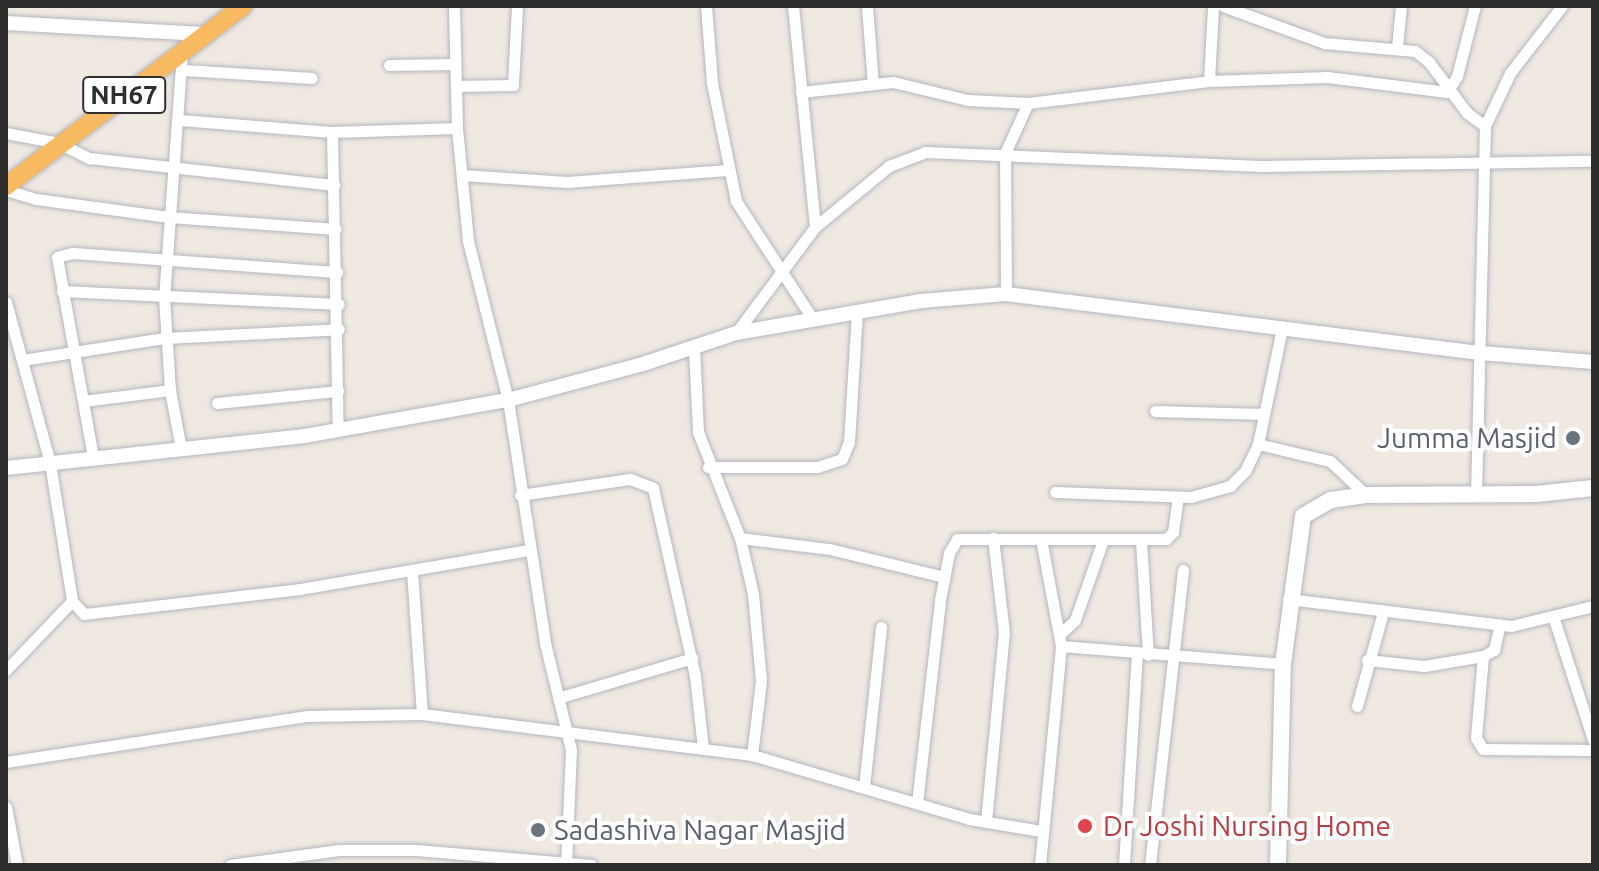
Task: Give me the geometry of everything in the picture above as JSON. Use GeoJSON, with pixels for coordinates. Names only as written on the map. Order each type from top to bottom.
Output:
{"type":"FeatureCollection","features":[{"type":"Feature","properties":{"kind":"highway","name":"NH67"},"geometry":{"type":"LineString","coordinates":[[6,188],[59,143],[183,60],[203,34],[243,6]]}},
{"type":"Feature","properties":{"kind":"main road"},"geometry":{"type":"LineString","coordinates":[[1278,865],[1283,664],[1288,599],[1303,516],[1331,500],[1366,495],[1593,488]]}},
{"type":"Feature","properties":{"kind":"street"},"geometry":{"type":"LineString","coordinates":[[454,6],[457,128],[468,241],[508,400],[529,550],[567,733],[572,774],[566,863]]}},
{"type":"Feature","properties":{"kind":"street"},"geometry":{"type":"LineString","coordinates":[[456,86],[513,85],[517,6]]}},
{"type":"Feature","properties":{"kind":"street"},"geometry":{"type":"LineString","coordinates":[[706,6],[728,170],[749,228],[812,318]]}},
{"type":"Feature","properties":{"kind":"street"},"geometry":{"type":"LineString","coordinates":[[793,6],[815,227]]}},
{"type":"Feature","properties":{"kind":"street"},"geometry":{"type":"LineString","coordinates":[[867,6],[873,84]]}},
{"type":"Feature","properties":{"kind":"street"},"geometry":{"type":"LineString","coordinates":[[1209,81],[1213,6]]}},
{"type":"Feature","properties":{"kind":"street"},"geometry":{"type":"LineString","coordinates":[[1223,6],[1324,43],[1397,47],[1415,51],[1429,62],[1447,92],[1485,126]]}},
{"type":"Feature","properties":{"kind":"street"},"geometry":{"type":"LineString","coordinates":[[1397,47],[1401,6]]}},
{"type":"Feature","properties":{"kind":"street"},"geometry":{"type":"LineString","coordinates":[[1447,92],[1457,76],[1475,6]]}},
{"type":"Feature","properties":{"kind":"street"},"geometry":{"type":"LineString","coordinates":[[1476,494],[1485,126],[1510,73],[1562,6]]}},
{"type":"Feature","properties":{"kind":"street"},"geometry":{"type":"LineString","coordinates":[[6,23],[203,34]]}},
{"type":"Feature","properties":{"kind":"street"},"geometry":{"type":"LineString","coordinates":[[181,449],[164,338],[164,298],[183,60],[312,78]]}},
{"type":"Feature","properties":{"kind":"street"},"geometry":{"type":"LineString","coordinates":[[389,65],[455,64]]}},
{"type":"Feature","properties":{"kind":"street"},"geometry":{"type":"LineString","coordinates":[[801,92],[873,84],[1028,103],[1209,81],[1327,77],[1447,92]]}},
{"type":"Feature","properties":{"kind":"street"},"geometry":{"type":"LineString","coordinates":[[1006,294],[1005,153],[1028,103]]}},
{"type":"Feature","properties":{"kind":"street"},"geometry":{"type":"LineString","coordinates":[[180,120],[332,132],[457,128]]}},
{"type":"Feature","properties":{"kind":"street"},"geometry":{"type":"LineString","coordinates":[[332,132],[339,304],[338,431]]}},
{"type":"Feature","properties":{"kind":"street"},"geometry":{"type":"LineString","coordinates":[[6,133],[59,143],[89,158],[335,185]]}},
{"type":"Feature","properties":{"kind":"street"},"geometry":{"type":"LineString","coordinates":[[736,333],[815,227],[902,159],[925,152],[1262,166],[1593,161]]}},
{"type":"Feature","properties":{"kind":"street"},"geometry":{"type":"LineString","coordinates":[[462,175],[567,182],[728,170]]}},
{"type":"Feature","properties":{"kind":"street"},"geometry":{"type":"LineString","coordinates":[[6,188],[36,199],[169,217],[336,229]]}},
{"type":"Feature","properties":{"kind":"street"},"geometry":{"type":"LineString","coordinates":[[93,457],[55,262],[62,254],[337,272]]}},
{"type":"Feature","properties":{"kind":"street"},"geometry":{"type":"LineString","coordinates":[[62,291],[339,304]]}},
{"type":"Feature","properties":{"kind":"street"},"geometry":{"type":"LineString","coordinates":[[9,470],[93,457],[338,431],[508,400],[736,333],[857,311],[1006,294],[1481,353],[1593,362]]}},
{"type":"Feature","properties":{"kind":"street"},"geometry":{"type":"LineString","coordinates":[[6,302],[50,463],[72,601],[76,609],[96,615],[412,571],[529,550]]}},
{"type":"Feature","properties":{"kind":"street"},"geometry":{"type":"LineString","coordinates":[[708,467],[817,467],[842,459],[849,442],[857,311]]}},
{"type":"Feature","properties":{"kind":"street"},"geometry":{"type":"LineString","coordinates":[[1055,492],[1178,497],[1217,493],[1230,486],[1245,471],[1258,444],[1282,328]]}},
{"type":"Feature","properties":{"kind":"street"},"geometry":{"type":"LineString","coordinates":[[22,360],[74,349],[164,338],[339,329]]}},
{"type":"Feature","properties":{"kind":"street"},"geometry":{"type":"LineString","coordinates":[[694,347],[698,432],[708,467],[740,538],[759,638],[759,711],[752,755]]}},
{"type":"Feature","properties":{"kind":"street"},"geometry":{"type":"LineString","coordinates":[[83,401],[170,390]]}},
{"type":"Feature","properties":{"kind":"street"},"geometry":{"type":"LineString","coordinates":[[217,403],[338,391]]}},
{"type":"Feature","properties":{"kind":"street"},"geometry":{"type":"LineString","coordinates":[[1155,411],[1264,414]]}},
{"type":"Feature","properties":{"kind":"street"},"geometry":{"type":"LineString","coordinates":[[1258,444],[1330,461],[1366,495]]}},
{"type":"Feature","properties":{"kind":"street"},"geometry":{"type":"LineString","coordinates":[[520,495],[630,479],[653,488],[692,658],[703,748]]}},
{"type":"Feature","properties":{"kind":"street"},"geometry":{"type":"LineString","coordinates":[[917,803],[944,577],[957,539],[1141,541],[1170,536],[1178,497]]}},
{"type":"Feature","properties":{"kind":"street"},"geometry":{"type":"LineString","coordinates":[[740,538],[830,549],[944,577]]}},
{"type":"Feature","properties":{"kind":"street"},"geometry":{"type":"LineString","coordinates":[[986,822],[1004,633],[993,538]]}},
{"type":"Feature","properties":{"kind":"street"},"geometry":{"type":"LineString","coordinates":[[1040,865],[1060,641],[1041,539]]}},
{"type":"Feature","properties":{"kind":"street"},"geometry":{"type":"LineString","coordinates":[[1060,641],[1075,620],[1103,540]]}},
{"type":"Feature","properties":{"kind":"street"},"geometry":{"type":"LineString","coordinates":[[1124,865],[1143,654],[1141,541]]}},
{"type":"Feature","properties":{"kind":"street"},"geometry":{"type":"LineString","coordinates":[[1150,865],[1183,570]]}},
{"type":"Feature","properties":{"kind":"street"},"geometry":{"type":"LineString","coordinates":[[412,571],[422,714]]}},
{"type":"Feature","properties":{"kind":"street"},"geometry":{"type":"LineString","coordinates":[[1288,599],[1500,625],[1554,619],[1593,606]]}},
{"type":"Feature","properties":{"kind":"street"},"geometry":{"type":"LineString","coordinates":[[6,670],[72,601]]}},
{"type":"Feature","properties":{"kind":"street"},"geometry":{"type":"LineString","coordinates":[[1357,706],[1367,660],[1383,612]]}},
{"type":"Feature","properties":{"kind":"street"},"geometry":{"type":"LineString","coordinates":[[1554,619],[1593,740]]}},
{"type":"Feature","properties":{"kind":"street"},"geometry":{"type":"LineString","coordinates":[[1367,660],[1424,666],[1483,656],[1494,650],[1500,625]]}},
{"type":"Feature","properties":{"kind":"street"},"geometry":{"type":"LineString","coordinates":[[864,787],[881,627]]}},
{"type":"Feature","properties":{"kind":"street"},"geometry":{"type":"LineString","coordinates":[[1060,641],[1143,654],[1283,664]]}},
{"type":"Feature","properties":{"kind":"street"},"geometry":{"type":"LineString","coordinates":[[1483,656],[1476,738],[1483,749],[1593,750]]}},
{"type":"Feature","properties":{"kind":"street"},"geometry":{"type":"LineString","coordinates":[[558,698],[692,658]]}},
{"type":"Feature","properties":{"kind":"street"},"geometry":{"type":"LineString","coordinates":[[6,762],[308,716],[422,714],[752,755],[986,822],[1041,831]]}},
{"type":"Feature","properties":{"kind":"street"},"geometry":{"type":"LineString","coordinates":[[6,807],[17,865]]}},
{"type":"Feature","properties":{"kind":"street"},"geometry":{"type":"LineString","coordinates":[[230,865],[274,862],[339,850],[416,850],[591,865]]}},
{"type":"Feature","properties":{"kind":"place","name":"Jumma Masjid"},"geometry":{"type":"Point","coordinates":[1573,438]}},
{"type":"Feature","properties":{"kind":"place","name":"Dr Joshi Nursing Home"},"geometry":{"type":"Point","coordinates":[1085,826]}},
{"type":"Feature","properties":{"kind":"place","name":"Sadashiva Nagar Masjid"},"geometry":{"type":"Point","coordinates":[538,830]}}]}
